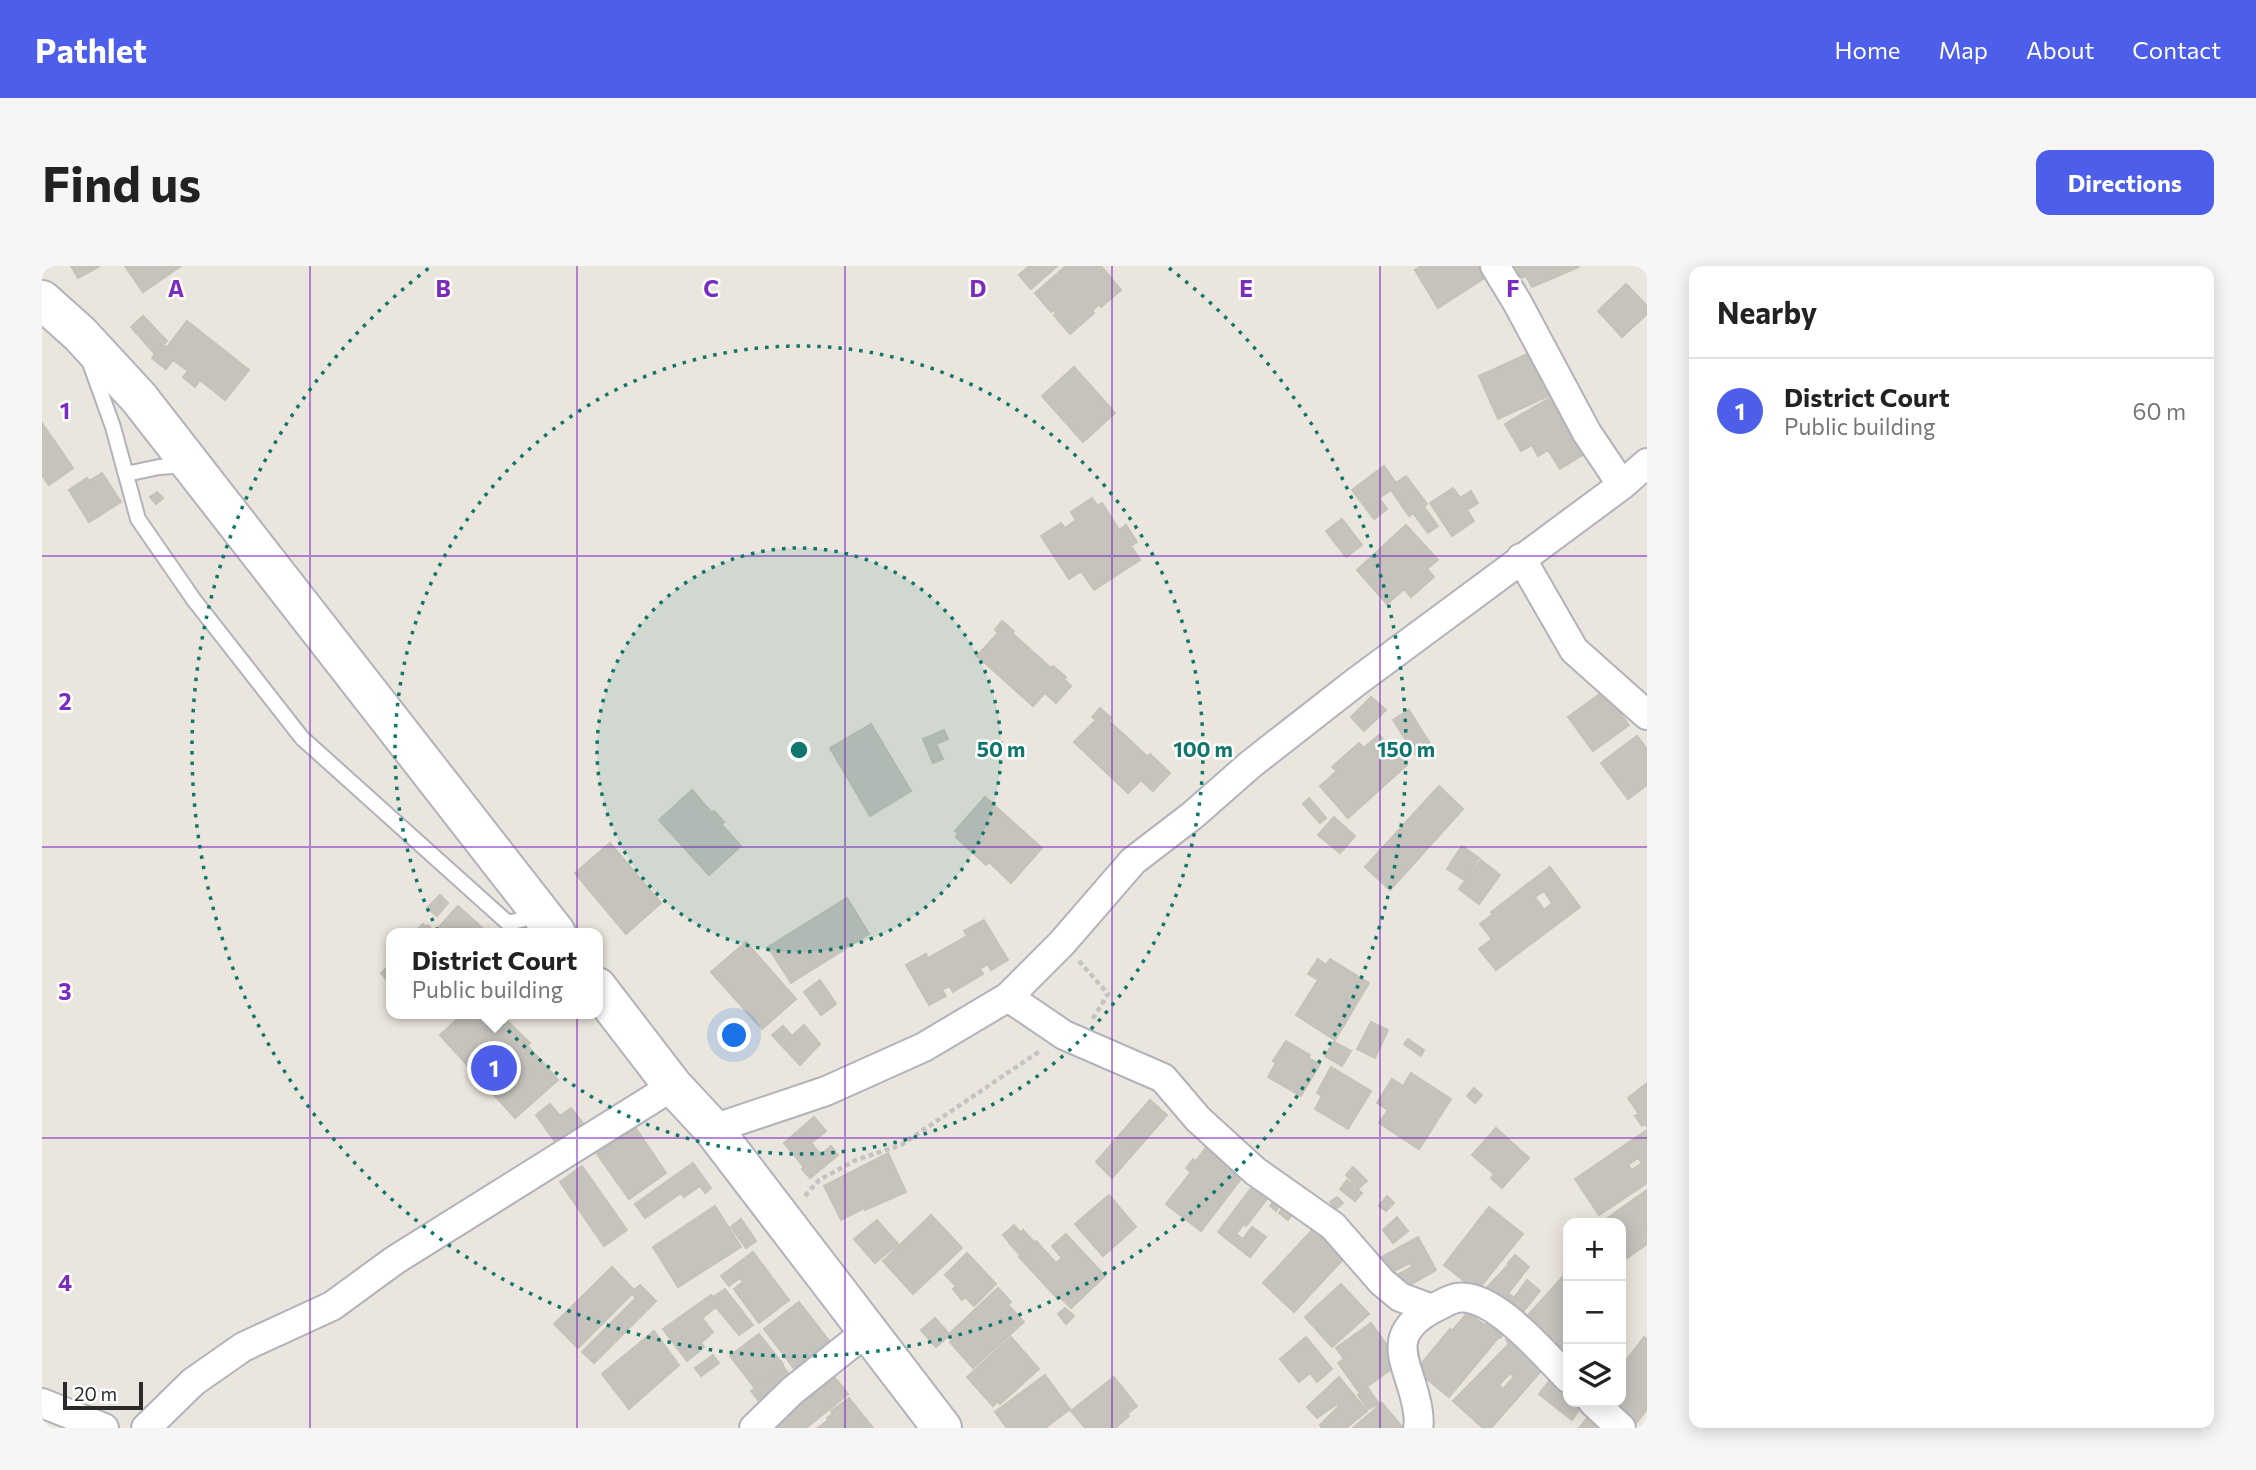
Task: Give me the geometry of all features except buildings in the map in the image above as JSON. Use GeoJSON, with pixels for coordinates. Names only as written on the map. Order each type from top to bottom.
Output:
{"type":"FeatureCollection","features":[{"type":"Feature","properties":{"kind":"main road"},"geometry":{"type":"LineString","coordinates":[[42,300],[80,334],[139,398],[549,924]]}},
{"type":"Feature","properties":{"kind":"main road"},"geometry":{"type":"LineString","coordinates":[[603,995],[673,1086],[713,1129],[866,1332],[943,1428]]}},
{"type":"Feature","properties":{"kind":"street"},"geometry":{"type":"LineString","coordinates":[[1495,266],[1587,433],[1622,485]]}},
{"type":"Feature","properties":{"kind":"street"},"geometry":{"type":"LineString","coordinates":[[713,1129],[826,1091],[912,1052],[1008,997],[1062,943],[1133,862],[1193,815],[1251,764],[1521,558],[1622,485],[1647,463]]}},
{"type":"Feature","properties":{"kind":"street"},"geometry":{"type":"LineString","coordinates":[[1521,558],[1574,650],[1647,715]]}},
{"type":"Feature","properties":{"kind":"street"},"geometry":{"type":"LineString","coordinates":[[1008,997],[1064,1035],[1163,1078],[1198,1119],[1255,1171],[1333,1226],[1382,1282],[1400,1297],[1432,1309]]}},
{"type":"Feature","properties":{"kind":"street"},"geometry":{"type":"LineString","coordinates":[[146,1428],[193,1382],[243,1347],[332,1306],[394,1260],[673,1086]]}},
{"type":"Feature","properties":{"kind":"street"},"geometry":{"type":"LineString","coordinates":[[1418,1428],[1420,1422],[1414,1387],[1401,1346],[1402,1337],[1419,1316],[1458,1297],[1487,1304],[1542,1349],[1563,1372]]}},
{"type":"Feature","properties":{"kind":"street"},"geometry":{"type":"LineString","coordinates":[[754,1428],[792,1391],[866,1332]]}},
{"type":"Feature","properties":{"kind":"street"},"geometry":{"type":"LineString","coordinates":[[42,1402],[104,1428]]}},
{"type":"Feature","properties":{"kind":"street"},"geometry":{"type":"LineString","coordinates":[[1598,1407],[1621,1428]]}},
{"type":"Feature","properties":{"kind":"lane"},"geometry":{"type":"LineString","coordinates":[[80,334],[113,427],[138,519],[194,600],[302,738],[508,923],[549,924]]}},
{"type":"Feature","properties":{"kind":"lane"},"geometry":{"type":"LineString","coordinates":[[126,474],[159,467],[191,465]]}},
{"type":"Feature","properties":{"kind":"path"},"geometry":{"type":"LineString","coordinates":[[784,1221],[819,1180],[856,1160],[901,1145],[1064,1035],[1091,1022],[1108,994],[1062,943]]}},
{"type":"Feature","properties":{"kind":"place","name":"District Court"},"geometry":{"type":"Point","coordinates":[494,1068]}}]}
